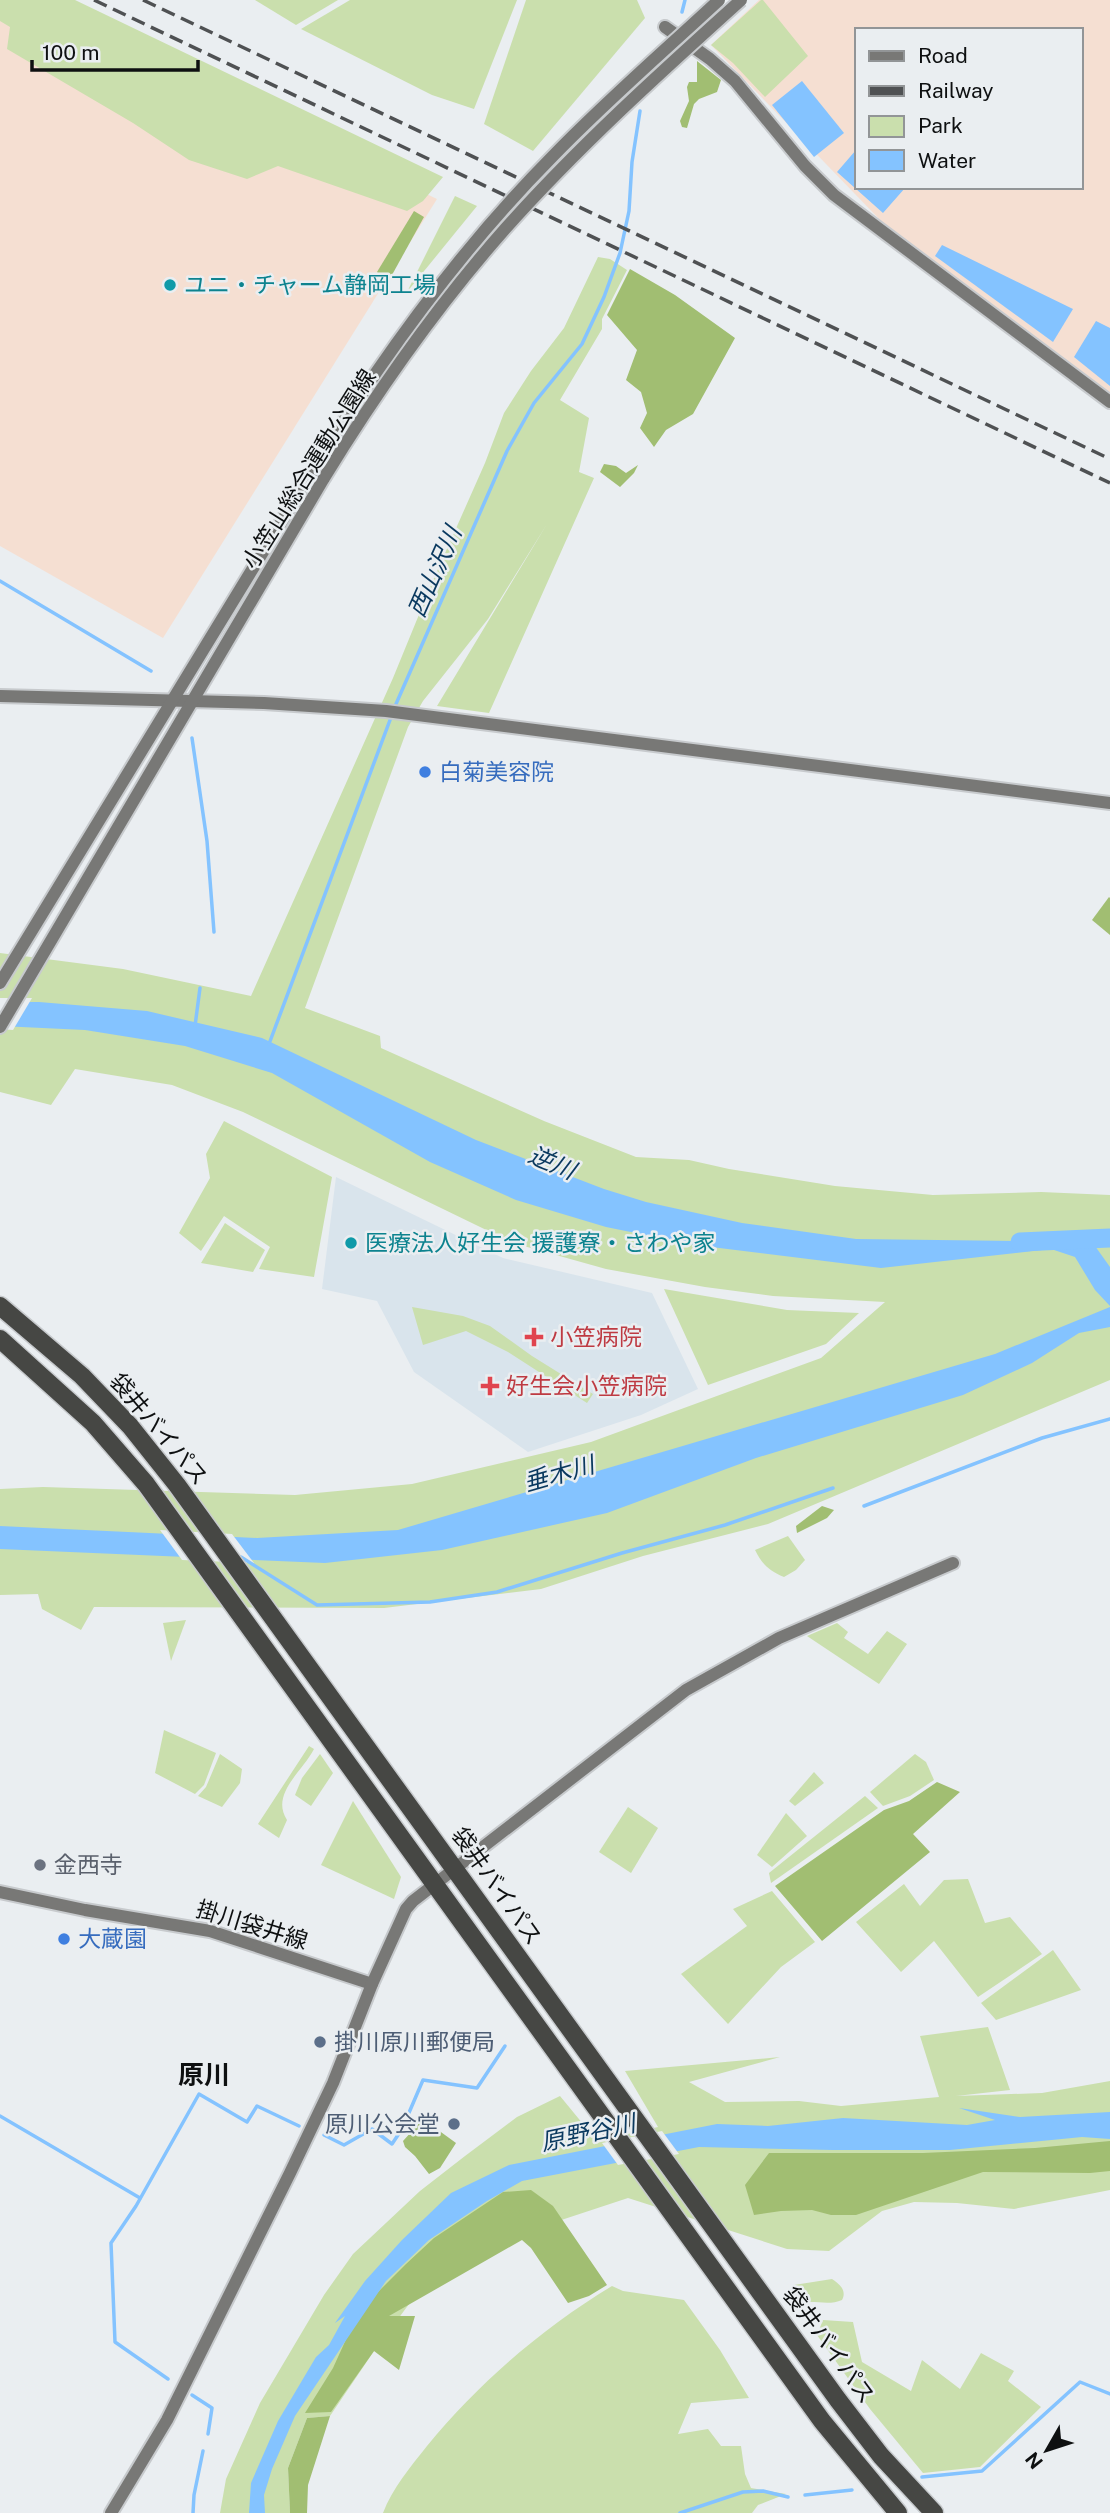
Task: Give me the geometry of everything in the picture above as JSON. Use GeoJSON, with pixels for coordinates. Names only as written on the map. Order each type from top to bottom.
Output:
{"type":"FeatureCollection","features":[{"type":"Feature","properties":{"kind":"highway","name":"袋井バイパス"},"geometry":{"type":"LineString","coordinates":[[0,1306],[82,1376],[130,1426],[177,1485],[723,2242],[881,2456],[934,2513]]}},
{"type":"Feature","properties":{"kind":"highway","name":"袋井バイパス"},"geometry":{"type":"LineString","coordinates":[[0,1339],[93,1423],[146,1484],[821,2421],[898,2513]]}},
{"type":"Feature","properties":{"kind":"main road","name":"小笠山総合運動公園線"},"geometry":{"type":"LineString","coordinates":[[0,983],[342,423],[381,365],[483,232],[551,157],[719,0]]}},
{"type":"Feature","properties":{"kind":"main road","name":"小笠山総合運動公園線"},"geometry":{"type":"LineString","coordinates":[[0,1027],[324,478],[395,369],[506,229],[566,164],[741,0]]}},
{"type":"Feature","properties":{"kind":"main road"},"geometry":{"type":"LineString","coordinates":[[665,27],[710,59],[735,81],[805,166],[834,195],[1110,402]]}},
{"type":"Feature","properties":{"kind":"main road"},"geometry":{"type":"LineString","coordinates":[[0,696],[191,700],[386,710],[1110,803]]}},
{"type":"Feature","properties":{"kind":"main road"},"geometry":{"type":"LineString","coordinates":[[111,2513],[167,2420],[290,2173],[333,2083],[372,1984],[406,1909],[434,1883],[686,1690],[779,1638],[953,1563]]}},
{"type":"Feature","properties":{"kind":"main road","name":"掛川袋井線"},"geometry":{"type":"LineString","coordinates":[[0,1892],[85,1910],[210,1931],[372,1984]]}},
{"type":"Feature","properties":{"kind":"shaded area"},"geometry":{"type":"Polygon","coordinates":[[[0,0],[23,0],[437,199],[163,638],[0,546],[0,0]]]}},
{"type":"Feature","properties":{"kind":"shaded area"},"geometry":{"type":"Polygon","coordinates":[[[759,0],[1110,0],[1110,393],[913,254],[711,45],[759,0]]]}},
{"type":"Feature","properties":{"kind":"shaded area","name":"小笠病院"},"geometry":{"type":"Polygon","coordinates":[[[336,1177],[503,1258],[652,1293],[698,1389],[641,1415],[528,1452],[414,1372],[377,1301],[322,1289],[336,1177]]]}},
{"type":"Feature","properties":{"kind":"green space"},"geometry":{"type":"Polygon","coordinates":[[[0,0],[75,0],[443,177],[423,201],[407,211],[278,166],[247,179],[189,160],[133,123],[7,49],[10,27],[0,21],[0,0]]]}},
{"type":"Feature","properties":{"kind":"green space"},"geometry":{"type":"Polygon","coordinates":[[[255,0],[338,0],[296,25],[255,0]]]}},
{"type":"Feature","properties":{"kind":"green space"},"geometry":{"type":"Polygon","coordinates":[[[350,0],[517,0],[474,109],[432,95],[301,29],[350,0]]]}},
{"type":"Feature","properties":{"kind":"green space"},"geometry":{"type":"Polygon","coordinates":[[[526,0],[637,0],[645,18],[533,151],[484,124],[526,0]]]}},
{"type":"Feature","properties":{"kind":"green space"},"geometry":{"type":"Polygon","coordinates":[[[761,0],[808,56],[765,97],[733,63],[711,45],[761,0]]]}},
{"type":"Feature","properties":{"kind":"green space"},"geometry":{"type":"Polygon","coordinates":[[[697,61],[721,80],[717,92],[699,99],[694,104],[687,128],[682,127],[680,121],[689,101],[689,82],[697,82],[697,61]]]}},
{"type":"Feature","properties":{"kind":"green space"},"geometry":{"type":"Polygon","coordinates":[[[455,196],[477,206],[407,292],[455,196]]]}},
{"type":"Feature","properties":{"kind":"green space"},"geometry":{"type":"Polygon","coordinates":[[[414,211],[424,217],[387,284],[377,272],[414,211]]]}},
{"type":"Feature","properties":{"kind":"green space"},"geometry":{"type":"Polygon","coordinates":[[[598,257],[610,259],[627,270],[602,319],[602,329],[560,400],[589,418],[579,472],[594,478],[489,713],[437,706],[547,524],[488,619],[423,701],[408,727],[305,1008],[380,1036],[381,1048],[544,1121],[636,1157],[689,1160],[835,1186],[933,1195],[1041,1192],[1110,1195],[1110,1380],[768,1524],[643,1556],[541,1589],[384,1608],[94,1607],[81,1630],[42,1609],[38,1594],[0,1595],[0,1489],[43,1487],[295,1495],[412,1484],[591,1442],[821,1358],[885,1302],[773,1296],[705,1287],[606,1269],[513,1243],[243,1112],[172,1085],[75,1069],[51,1105],[0,1092],[0,953],[123,969],[251,996],[393,678],[504,413],[531,371],[564,328],[598,257]]]}},
{"type":"Feature","properties":{"kind":"green space"},"geometry":{"type":"Polygon","coordinates":[[[630,269],[675,295],[735,338],[693,414],[666,430],[654,447],[640,428],[647,413],[641,392],[626,380],[637,350],[607,315],[630,269]]]}},
{"type":"Feature","properties":{"kind":"green space"},"geometry":{"type":"Polygon","coordinates":[[[604,464],[616,466],[626,473],[638,465],[620,487],[600,472],[604,464]]]}},
{"type":"Feature","properties":{"kind":"green space"},"geometry":{"type":"Polygon","coordinates":[[[1110,898],[1110,935],[1092,920],[1110,898]]]}},
{"type":"Feature","properties":{"kind":"green space"},"geometry":{"type":"Polygon","coordinates":[[[224,1121],[332,1177],[314,1277],[259,1269],[270,1247],[224,1216],[201,1251],[179,1233],[210,1178],[206,1154],[224,1121]]]}},
{"type":"Feature","properties":{"kind":"green space"},"geometry":{"type":"Polygon","coordinates":[[[225,1223],[265,1250],[253,1272],[201,1263],[225,1223]]]}},
{"type":"Feature","properties":{"kind":"green space"},"geometry":{"type":"Polygon","coordinates":[[[664,1289],[787,1310],[859,1313],[826,1344],[708,1385],[664,1289]]]}},
{"type":"Feature","properties":{"kind":"green space"},"geometry":{"type":"Polygon","coordinates":[[[412,1307],[463,1316],[490,1326],[593,1394],[587,1403],[508,1352],[466,1331],[423,1345],[412,1307]]]}},
{"type":"Feature","properties":{"kind":"green space"},"geometry":{"type":"Polygon","coordinates":[[[822,1506],[834,1510],[827,1518],[797,1533],[796,1526],[822,1506]]]}},
{"type":"Feature","properties":{"kind":"green space"},"geometry":{"type":"Polygon","coordinates":[[[788,1536],[805,1560],[796,1570],[784,1577],[766,1566],[755,1550],[788,1536]]]}},
{"type":"Feature","properties":{"kind":"green space"},"geometry":{"type":"Polygon","coordinates":[[[186,1620],[171,1661],[163,1623],[186,1620]]]}},
{"type":"Feature","properties":{"kind":"green space"},"geometry":{"type":"Polygon","coordinates":[[[837,1623],[848,1632],[844,1638],[868,1654],[887,1631],[907,1644],[879,1684],[807,1636],[837,1623]]]}},
{"type":"Feature","properties":{"kind":"green space"},"geometry":{"type":"Polygon","coordinates":[[[164,1730],[216,1753],[204,1785],[195,1794],[155,1773],[164,1730]]]}},
{"type":"Feature","properties":{"kind":"green space"},"geometry":{"type":"Polygon","coordinates":[[[309,1746],[314,1749],[290,1783],[282,1801],[287,1820],[279,1838],[258,1824],[309,1746]]]}},
{"type":"Feature","properties":{"kind":"green space"},"geometry":{"type":"Polygon","coordinates":[[[220,1754],[242,1769],[240,1783],[222,1807],[198,1796],[206,1787],[220,1754]]]}},
{"type":"Feature","properties":{"kind":"green space"},"geometry":{"type":"Polygon","coordinates":[[[320,1754],[333,1773],[311,1806],[295,1795],[302,1778],[320,1754]]]}},
{"type":"Feature","properties":{"kind":"green space"},"geometry":{"type":"Polygon","coordinates":[[[915,1754],[926,1762],[934,1780],[910,1796],[883,1806],[870,1792],[915,1754]]]}},
{"type":"Feature","properties":{"kind":"green space"},"geometry":{"type":"Polygon","coordinates":[[[814,1772],[824,1783],[795,1806],[789,1801],[814,1772]]]}},
{"type":"Feature","properties":{"kind":"green space"},"geometry":{"type":"Polygon","coordinates":[[[937,1782],[960,1792],[913,1834],[930,1852],[822,1941],[775,1886],[884,1810],[909,1801],[937,1782]]]}},
{"type":"Feature","properties":{"kind":"green space"},"geometry":{"type":"Polygon","coordinates":[[[865,1796],[878,1808],[771,1883],[769,1873],[865,1796]]]}},
{"type":"Feature","properties":{"kind":"green space"},"geometry":{"type":"Polygon","coordinates":[[[353,1801],[401,1877],[394,1899],[321,1865],[353,1801]]]}},
{"type":"Feature","properties":{"kind":"green space"},"geometry":{"type":"Polygon","coordinates":[[[628,1807],[658,1828],[631,1873],[599,1852],[628,1807]]]}},
{"type":"Feature","properties":{"kind":"green space"},"geometry":{"type":"Polygon","coordinates":[[[786,1813],[807,1836],[772,1867],[757,1855],[786,1813]]]}},
{"type":"Feature","properties":{"kind":"green space"},"geometry":{"type":"Polygon","coordinates":[[[968,1879],[985,1923],[1010,1917],[1042,1954],[978,1997],[934,1941],[901,1972],[856,1922],[904,1884],[920,1906],[944,1880],[968,1879]]]}},
{"type":"Feature","properties":{"kind":"green space"},"geometry":{"type":"Polygon","coordinates":[[[772,1891],[815,1942],[781,1967],[728,2024],[681,1974],[747,1926],[733,1909],[772,1891]]]}},
{"type":"Feature","properties":{"kind":"green space"},"geometry":{"type":"Polygon","coordinates":[[[1053,1950],[1081,1990],[996,2020],[981,2003],[1053,1950]]]}},
{"type":"Feature","properties":{"kind":"green space"},"geometry":{"type":"Polygon","coordinates":[[[988,2027],[1010,2090],[956,2096],[1042,2093],[1110,2081],[1110,2190],[1014,2209],[914,2202],[882,2211],[829,2251],[787,2249],[628,2198],[528,2231],[415,2296],[330,2416],[307,2418],[288,2468],[290,2513],[220,2513],[226,2479],[260,2403],[324,2295],[353,2254],[420,2191],[517,2117],[560,2096],[597,2141],[658,2127],[625,2071],[780,2057],[689,2082],[725,2102],[799,2101],[841,2106],[939,2097],[920,2036],[988,2027]]]}},
{"type":"Feature","properties":{"kind":"green space"},"geometry":{"type":"Polygon","coordinates":[[[423,2119],[456,2143],[440,2168],[429,2174],[405,2147],[403,2141],[423,2119]]]}},
{"type":"Feature","properties":{"kind":"green space"},"geometry":{"type":"Polygon","coordinates":[[[1110,2141],[1110,2171],[983,2172],[856,2215],[831,2215],[812,2210],[754,2215],[745,2185],[769,2153],[923,2153],[1035,2148],[1110,2141]]]}},
{"type":"Feature","properties":{"kind":"green space"},"geometry":{"type":"Polygon","coordinates":[[[531,2190],[553,2206],[607,2285],[589,2296],[568,2303],[531,2248],[522,2240],[389,2316],[415,2316],[399,2370],[374,2351],[331,2412],[305,2413],[333,2368],[348,2335],[376,2294],[406,2264],[434,2238],[503,2192],[531,2190]]]}},
{"type":"Feature","properties":{"kind":"green space"},"geometry":{"type":"Polygon","coordinates":[[[832,2279],[842,2288],[842,2300],[832,2303],[800,2303],[794,2285],[832,2279]]]}},
{"type":"Feature","properties":{"kind":"green space"},"geometry":{"type":"Polygon","coordinates":[[[612,2286],[623,2291],[684,2300],[720,2350],[749,2398],[691,2403],[678,2434],[708,2429],[721,2446],[741,2446],[745,2474],[751,2488],[786,2494],[758,2505],[752,2513],[383,2513],[391,2495],[408,2470],[468,2400],[512,2358],[560,2320],[612,2286]]]}},
{"type":"Feature","properties":{"kind":"green space"},"geometry":{"type":"Polygon","coordinates":[[[823,2320],[853,2322],[862,2362],[911,2391],[922,2360],[960,2389],[981,2353],[1014,2371],[1008,2381],[1041,2407],[980,2467],[923,2473],[870,2409],[817,2335],[823,2320]]]}},
{"type":"Feature","properties":{"kind":"green space"},"geometry":{"type":"Polygon","coordinates":[[[330,2416],[308,2485],[307,2513],[290,2513],[288,2468],[307,2418],[330,2416]]]}},
{"type":"Feature","properties":{"kind":"water"},"geometry":{"type":"Polygon","coordinates":[[[802,81],[844,133],[814,157],[772,105],[802,81]]]}},
{"type":"Feature","properties":{"kind":"water"},"geometry":{"type":"Polygon","coordinates":[[[855,151],[855,188],[837,172],[855,151]]]}},
{"type":"Feature","properties":{"kind":"water"},"geometry":{"type":"Polygon","coordinates":[[[856,189],[904,189],[883,213],[856,189]]]}},
{"type":"Feature","properties":{"kind":"water"},"geometry":{"type":"Polygon","coordinates":[[[942,245],[1073,309],[1053,342],[935,256],[942,245]]]}},
{"type":"Feature","properties":{"kind":"water"},"geometry":{"type":"Polygon","coordinates":[[[1096,321],[1110,328],[1110,386],[1074,357],[1096,321]]]}},
{"type":"Feature","properties":{"kind":"water"},"geometry":{"type":"Polygon","coordinates":[[[0,1002],[39,1002],[147,1011],[262,1038],[476,1140],[604,1189],[646,1202],[742,1223],[856,1239],[1110,1242],[1110,1246],[1095,1246],[1110,1267],[1110,1306],[1095,1290],[1075,1257],[1051,1249],[881,1268],[695,1245],[606,1227],[516,1200],[430,1162],[272,1073],[185,1046],[85,1030],[0,1026],[0,1002]]]}},
{"type":"Feature","properties":{"kind":"water"},"geometry":{"type":"Polygon","coordinates":[[[1110,1307],[1110,1327],[1079,1333],[1032,1363],[963,1395],[756,1458],[607,1513],[442,1550],[325,1563],[0,1549],[0,1526],[257,1538],[398,1530],[995,1354],[1110,1307]]]}},
{"type":"Feature","properties":{"kind":"water"},"geometry":{"type":"Polygon","coordinates":[[[959,2108],[1020,2117],[1110,2112],[1110,2139],[1082,2137],[950,2150],[699,2147],[522,2181],[429,2240],[386,2281],[295,2416],[272,2469],[264,2495],[265,2513],[249,2513],[251,2483],[278,2421],[316,2357],[329,2345],[345,2316],[335,2323],[365,2281],[402,2240],[451,2193],[509,2165],[717,2124],[768,2126],[843,2118],[967,2125],[995,2120],[959,2108]]]}},
{"type":"Feature","properties":{"kind":"pier"},"geometry":{"type":"Polygon","coordinates":[[[0,998],[32,998],[13,1030],[0,1029],[0,998]]]}},
{"type":"Feature","properties":{"kind":"pier"},"geometry":{"type":"Polygon","coordinates":[[[160,1530],[232,1534],[254,1563],[182,1560],[160,1530]]]}},
{"type":"Feature","properties":{"kind":"pier"},"geometry":{"type":"Polygon","coordinates":[[[662,2131],[679,2154],[618,2165],[602,2143],[662,2131]]]}},
{"type":"Feature","properties":{"kind":"waterway","name":"西山沢川"},"geometry":{"type":"LineString","coordinates":[[682,12],[685,0]]}},
{"type":"Feature","properties":{"kind":"waterway","name":"西山沢川"},"geometry":{"type":"LineString","coordinates":[[269,1044],[396,704],[507,451],[534,403],[582,344],[604,297],[620,253],[629,211],[632,162],[640,111]]}},
{"type":"Feature","properties":{"kind":"waterway"},"geometry":{"type":"LineString","coordinates":[[0,581],[151,671]]}},
{"type":"Feature","properties":{"kind":"waterway"},"geometry":{"type":"LineString","coordinates":[[192,738],[207,841],[214,932]]}},
{"type":"Feature","properties":{"kind":"waterway"},"geometry":{"type":"LineString","coordinates":[[195,1026],[200,988]]}},
{"type":"Feature","properties":{"kind":"waterway","name":"逆川"},"geometry":{"type":"LineString","coordinates":[[1020,1242],[1110,1238]]}},
{"type":"Feature","properties":{"kind":"waterway"},"geometry":{"type":"LineString","coordinates":[[864,1506],[1042,1438],[1110,1419]]}},
{"type":"Feature","properties":{"kind":"waterway"},"geometry":{"type":"LineString","coordinates":[[241,1557],[317,1605],[430,1602],[497,1592],[622,1553],[725,1525],[833,1488]]}},
{"type":"Feature","properties":{"kind":"waterway"},"geometry":{"type":"LineString","coordinates":[[324,2135],[344,2145],[372,2129],[392,2144],[402,2129],[423,2080],[477,2088],[505,2046]]}},
{"type":"Feature","properties":{"kind":"waterway"},"geometry":{"type":"LineString","coordinates":[[168,2379],[115,2342],[111,2243],[136,2206],[199,2094],[247,2122],[257,2106],[299,2126]]}},
{"type":"Feature","properties":{"kind":"waterway"},"geometry":{"type":"LineString","coordinates":[[0,2116],[140,2198]]}},
{"type":"Feature","properties":{"kind":"waterway"},"geometry":{"type":"LineString","coordinates":[[922,2477],[982,2471],[1080,2382],[1110,2394]]}},
{"type":"Feature","properties":{"kind":"waterway"},"geometry":{"type":"LineString","coordinates":[[192,2395],[212,2408],[208,2434]]}},
{"type":"Feature","properties":{"kind":"waterway"},"geometry":{"type":"LineString","coordinates":[[193,2513],[203,2451]]}},
{"type":"Feature","properties":{"kind":"waterway"},"geometry":{"type":"LineString","coordinates":[[805,2495],[852,2490]]}},
{"type":"Feature","properties":{"kind":"waterway"},"geometry":{"type":"LineString","coordinates":[[680,2513],[743,2492],[763,2491],[788,2497]]}},
{"type":"Feature","properties":{"kind":"railway"},"geometry":{"type":"LineString","coordinates":[[94,0],[1110,483]]}},
{"type":"Feature","properties":{"kind":"railway"},"geometry":{"type":"LineString","coordinates":[[143,0],[1110,459]]}},
{"type":"Feature","properties":{"kind":"place","name":"ユニ・チャーム静岡工場"},"geometry":{"type":"Point","coordinates":[170,285]}},
{"type":"Feature","properties":{"kind":"place","name":"白菊美容院"},"geometry":{"type":"Point","coordinates":[425,772]}},
{"type":"Feature","properties":{"kind":"place","name":"医療法人好生会 援護寮・さわや家"},"geometry":{"type":"Point","coordinates":[351,1243]}},
{"type":"Feature","properties":{"kind":"place","name":"小笠病院"},"geometry":{"type":"Point","coordinates":[534,1337]}},
{"type":"Feature","properties":{"kind":"place","name":"好生会小笠病院"},"geometry":{"type":"Point","coordinates":[490,1386]}},
{"type":"Feature","properties":{"kind":"place","name":"金西寺"},"geometry":{"type":"Point","coordinates":[40,1865]}},
{"type":"Feature","properties":{"kind":"place","name":"大蔵園"},"geometry":{"type":"Point","coordinates":[64,1939]}},
{"type":"Feature","properties":{"kind":"place","name":"掛川原川郵便局"},"geometry":{"type":"Point","coordinates":[320,2042]}},
{"type":"Feature","properties":{"kind":"place","name":"原川公会堂"},"geometry":{"type":"Point","coordinates":[454,2124]}},
{"type":"Feature","properties":{"kind":"district","name":"原川"},"geometry":{"type":"Point","coordinates":[204,2075]}},
{"type":"Feature","properties":{"kind":"water label","name":"垂木川"},"geometry":{"type":"Point","coordinates":[559,1474]}},
{"type":"Feature","properties":{"kind":"water label","name":"原野谷川"},"geometry":{"type":"Point","coordinates":[588,2133]}}]}
